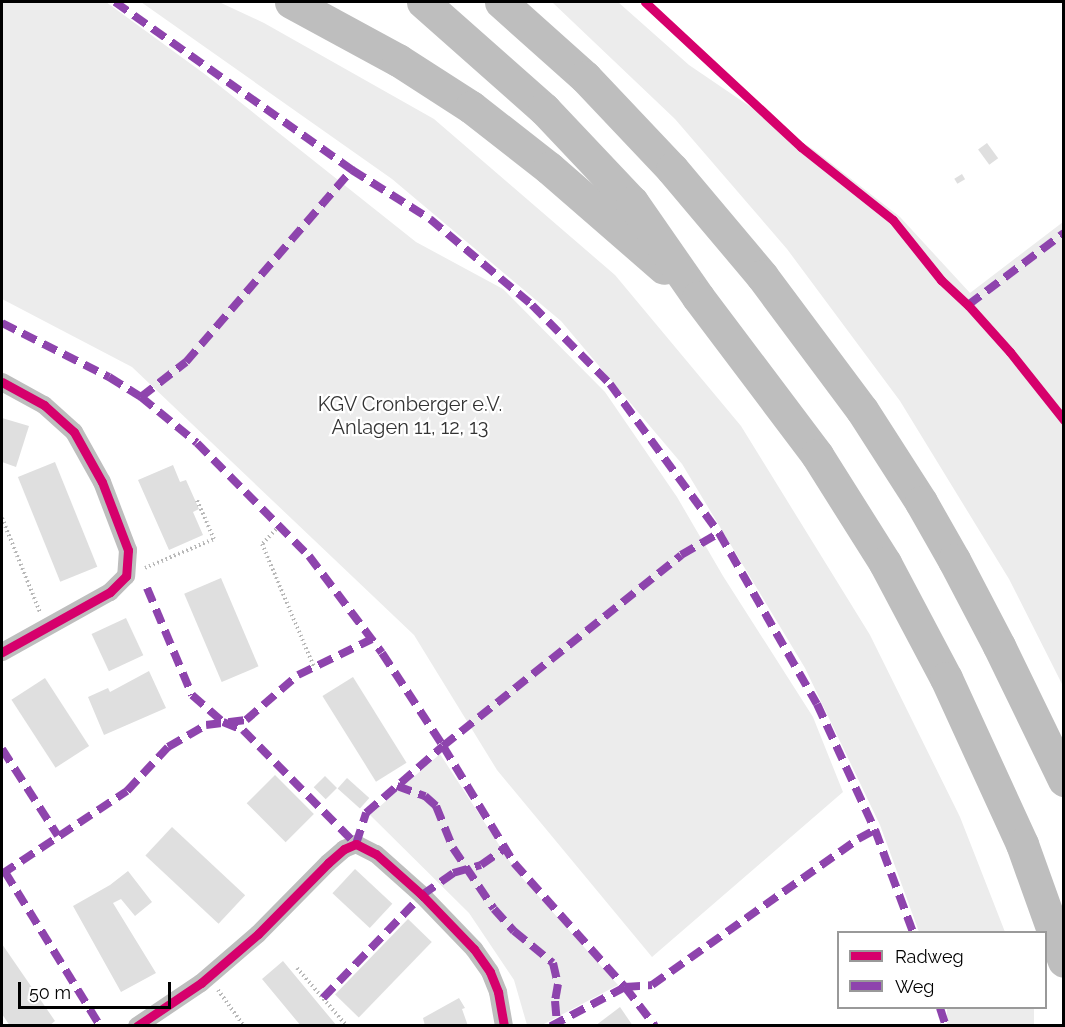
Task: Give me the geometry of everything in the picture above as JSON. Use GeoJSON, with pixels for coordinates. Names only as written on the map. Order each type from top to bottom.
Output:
{"type":"FeatureCollection","features":[{"type":"Feature","properties":{"kind":"highway"},"geometry":{"type":"LineString","coordinates":[[291,2],[398,60],[471,107],[549,168],[698,297]]}},
{"type":"Feature","properties":{"kind":"highway"},"geometry":{"type":"LineString","coordinates":[[423,2],[544,109],[632,202],[698,297],[817,455],[885,563],[946,678],[1022,844],[1064,961]]}},
{"type":"Feature","properties":{"kind":"highway"},"geometry":{"type":"LineString","coordinates":[[501,2],[585,77],[672,169],[762,276],[862,410],[921,502],[954,560],[1064,780]]}},
{"type":"Feature","properties":{"kind":"street"},"geometry":{"type":"LineString","coordinates":[[2,382],[44,405],[74,432],[102,482],[128,550],[126,576],[110,592],[45,626],[2,652]]}},
{"type":"Feature","properties":{"kind":"street"},"geometry":{"type":"LineString","coordinates":[[137,1026],[208,977],[264,928],[328,863],[344,849],[356,844],[376,854],[407,881],[474,949],[490,972],[498,992],[504,1026]]}},
{"type":"Feature","properties":{"kind":"path"},"geometry":{"type":"LineString","coordinates":[[126,576],[214,539],[197,500]]}},
{"type":"Feature","properties":{"kind":"path"},"geometry":{"type":"LineString","coordinates":[[2,518],[45,626]]}},
{"type":"Feature","properties":{"kind":"path"},"geometry":{"type":"LineString","coordinates":[[279,526],[262,544],[314,667]]}},
{"type":"Feature","properties":{"kind":"path"},"geometry":{"type":"LineString","coordinates":[[297,968],[346,1024]]}},
{"type":"Feature","properties":{"kind":"path"},"geometry":{"type":"LineString","coordinates":[[208,977],[244,1026]]}},
{"type":"Feature","properties":{"kind":"green space","name":"KGV Cronberger e.V. Anlagen 11, 12, 13"},"geometry":{"type":"Polygon","coordinates":[[[2,2],[106,2],[206,75],[416,242],[503,289],[605,392],[677,497],[723,576],[813,717],[843,792],[652,957],[497,770],[414,635],[132,367],[2,299],[2,2]]]}},
{"type":"Feature","properties":{"kind":"green space"},"geometry":{"type":"Polygon","coordinates":[[[141,2],[219,2],[264,23],[434,119],[615,275],[741,426],[870,635],[960,817],[1005,931],[919,931],[880,825],[805,668],[682,464],[561,321],[392,179],[141,2]]]}},
{"type":"Feature","properties":{"kind":"green space"},"geometry":{"type":"Polygon","coordinates":[[[552,2],[618,2],[689,65],[814,150],[900,217],[970,293],[1063,222],[1063,686],[1009,579],[900,401],[787,249],[675,119],[552,2]]]}},
{"type":"Feature","properties":{"kind":"green space"},"geometry":{"type":"Polygon","coordinates":[[[440,754],[516,871],[618,985],[542,1025],[527,1025],[514,980],[469,913],[370,815],[440,754]]]}},
{"type":"Feature","properties":{"kind":"green space"},"geometry":{"type":"Polygon","coordinates":[[[947,1009],[1034,1009],[1034,1026],[947,1026],[947,1009]]]}},
{"type":"Feature","properties":{"kind":"building"},"geometry":{"type":"Polygon","coordinates":[[[987,143],[998,158],[989,165],[978,149],[987,143]]]}},
{"type":"Feature","properties":{"kind":"building"},"geometry":{"type":"Polygon","coordinates":[[[962,174],[965,179],[957,184],[954,179],[962,174]]]}},
{"type":"Feature","properties":{"kind":"building"},"geometry":{"type":"Polygon","coordinates":[[[2,418],[29,426],[16,467],[2,462],[2,418]]]}},
{"type":"Feature","properties":{"kind":"building"},"geometry":{"type":"Polygon","coordinates":[[[55,462],[97,567],[60,582],[18,477],[55,462]]]}},
{"type":"Feature","properties":{"kind":"building"},"geometry":{"type":"Polygon","coordinates":[[[173,465],[180,482],[186,480],[199,509],[193,512],[203,535],[169,550],[138,480],[173,465]]]}},
{"type":"Feature","properties":{"kind":"building"},"geometry":{"type":"Polygon","coordinates":[[[221,578],[259,666],[222,682],[184,594],[221,578]]]}},
{"type":"Feature","properties":{"kind":"building"},"geometry":{"type":"Polygon","coordinates":[[[126,618],[143,655],[109,671],[92,634],[126,618]]]}},
{"type":"Feature","properties":{"kind":"building"},"geometry":{"type":"Polygon","coordinates":[[[149,671],[166,708],[104,735],[88,697],[108,688],[110,692],[149,671]]]}},
{"type":"Feature","properties":{"kind":"building"},"geometry":{"type":"Polygon","coordinates":[[[353,677],[407,763],[376,782],[322,696],[353,677]]]}},
{"type":"Feature","properties":{"kind":"building"},"geometry":{"type":"Polygon","coordinates":[[[45,678],[89,746],[56,768],[11,700],[45,678]]]}},
{"type":"Feature","properties":{"kind":"building"},"geometry":{"type":"Polygon","coordinates":[[[275,775],[314,814],[286,842],[247,803],[275,775]]]}},
{"type":"Feature","properties":{"kind":"building"},"geometry":{"type":"Polygon","coordinates":[[[325,776],[337,788],[326,799],[314,787],[325,776]]]}},
{"type":"Feature","properties":{"kind":"building"},"geometry":{"type":"Polygon","coordinates":[[[347,778],[369,798],[360,808],[338,788],[347,778]]]}},
{"type":"Feature","properties":{"kind":"building"},"geometry":{"type":"Polygon","coordinates":[[[172,827],[245,895],[219,924],[145,856],[172,827]]]}},
{"type":"Feature","properties":{"kind":"building"},"geometry":{"type":"Polygon","coordinates":[[[355,869],[392,904],[370,928],[332,893],[355,869]]]}},
{"type":"Feature","properties":{"kind":"building"},"geometry":{"type":"Polygon","coordinates":[[[128,871],[152,902],[135,916],[121,899],[113,903],[156,973],[121,992],[73,906],[110,885],[128,871]]]}},
{"type":"Feature","properties":{"kind":"building"},"geometry":{"type":"Polygon","coordinates":[[[408,919],[432,942],[359,1017],[335,995],[408,919]]]}},
{"type":"Feature","properties":{"kind":"building"},"geometry":{"type":"Polygon","coordinates":[[[2,944],[55,1021],[49,1026],[10,1026],[2,1014],[2,944]]]}},
{"type":"Feature","properties":{"kind":"building"},"geometry":{"type":"Polygon","coordinates":[[[283,961],[337,1026],[301,1026],[296,1020],[262,979],[283,961]]]}},
{"type":"Feature","properties":{"kind":"building"},"geometry":{"type":"Polygon","coordinates":[[[459,998],[465,1008],[462,1009],[468,1026],[425,1026],[423,1018],[459,998]]]}},
{"type":"Feature","properties":{"kind":"building"},"geometry":{"type":"Polygon","coordinates":[[[620,1007],[633,1026],[595,1026],[620,1007]]]}},
{"type":"Feature","properties":{"kind":"marked path"},"geometry":{"type":"LineString","coordinates":[[115,2],[352,170],[430,219],[532,305],[610,384],[719,533],[817,704],[875,830],[913,931]]}},
{"type":"Feature","properties":{"kind":"marked path"},"geometry":{"type":"LineString","coordinates":[[141,397],[186,362],[352,170]]}},
{"type":"Feature","properties":{"kind":"marked path"},"geometry":{"type":"LineString","coordinates":[[968,305],[1064,233]]}},
{"type":"Feature","properties":{"kind":"marked path"},"geometry":{"type":"LineString","coordinates":[[2,323],[109,377],[141,397],[197,443],[309,556],[382,653],[443,746],[514,863],[625,987],[551,1026]]}},
{"type":"Feature","properties":{"kind":"marked path"},"geometry":{"type":"LineString","coordinates":[[147,588],[192,695],[223,722],[243,730],[356,844],[366,813],[443,746],[681,555],[719,533]]}},
{"type":"Feature","properties":{"kind":"marked path"},"geometry":{"type":"LineString","coordinates":[[2,874],[127,791],[168,747],[206,725],[246,720],[298,675],[372,639]]}},
{"type":"Feature","properties":{"kind":"marked path"},"geometry":{"type":"LineString","coordinates":[[2,749],[58,836]]}},
{"type":"Feature","properties":{"kind":"marked path"},"geometry":{"type":"LineString","coordinates":[[397,786],[425,796],[436,806],[453,848],[494,909],[514,931],[553,963],[558,984],[555,1001],[557,1022]]}},
{"type":"Feature","properties":{"kind":"marked path"},"geometry":{"type":"LineString","coordinates":[[625,987],[652,985],[858,839],[875,830]]}},
{"type":"Feature","properties":{"kind":"marked path"},"geometry":{"type":"LineString","coordinates":[[323,998],[422,895],[453,873],[481,865],[505,848]]}},
{"type":"Feature","properties":{"kind":"marked path"},"geometry":{"type":"LineString","coordinates":[[5,872],[100,1026]]}},
{"type":"Feature","properties":{"kind":"marked path"},"geometry":{"type":"LineString","coordinates":[[625,987],[655,1026]]}},
{"type":"Feature","properties":{"kind":"marked path"},"geometry":{"type":"LineString","coordinates":[[940,1009],[946,1026]]}},
{"type":"Feature","properties":{"kind":"cycle path"},"geometry":{"type":"LineString","coordinates":[[645,2],[801,147],[893,220],[941,280],[968,305],[1010,352],[1064,420]]}},
{"type":"Feature","properties":{"kind":"cycle path"},"geometry":{"type":"LineString","coordinates":[[2,382],[44,405],[74,432],[102,482],[128,550],[126,576],[110,592],[2,652]]}},
{"type":"Feature","properties":{"kind":"cycle path"},"geometry":{"type":"LineString","coordinates":[[137,1026],[201,983],[258,934],[328,863],[344,849],[356,844],[376,854],[422,895],[474,949],[490,972],[498,992],[504,1026]]}}]}
